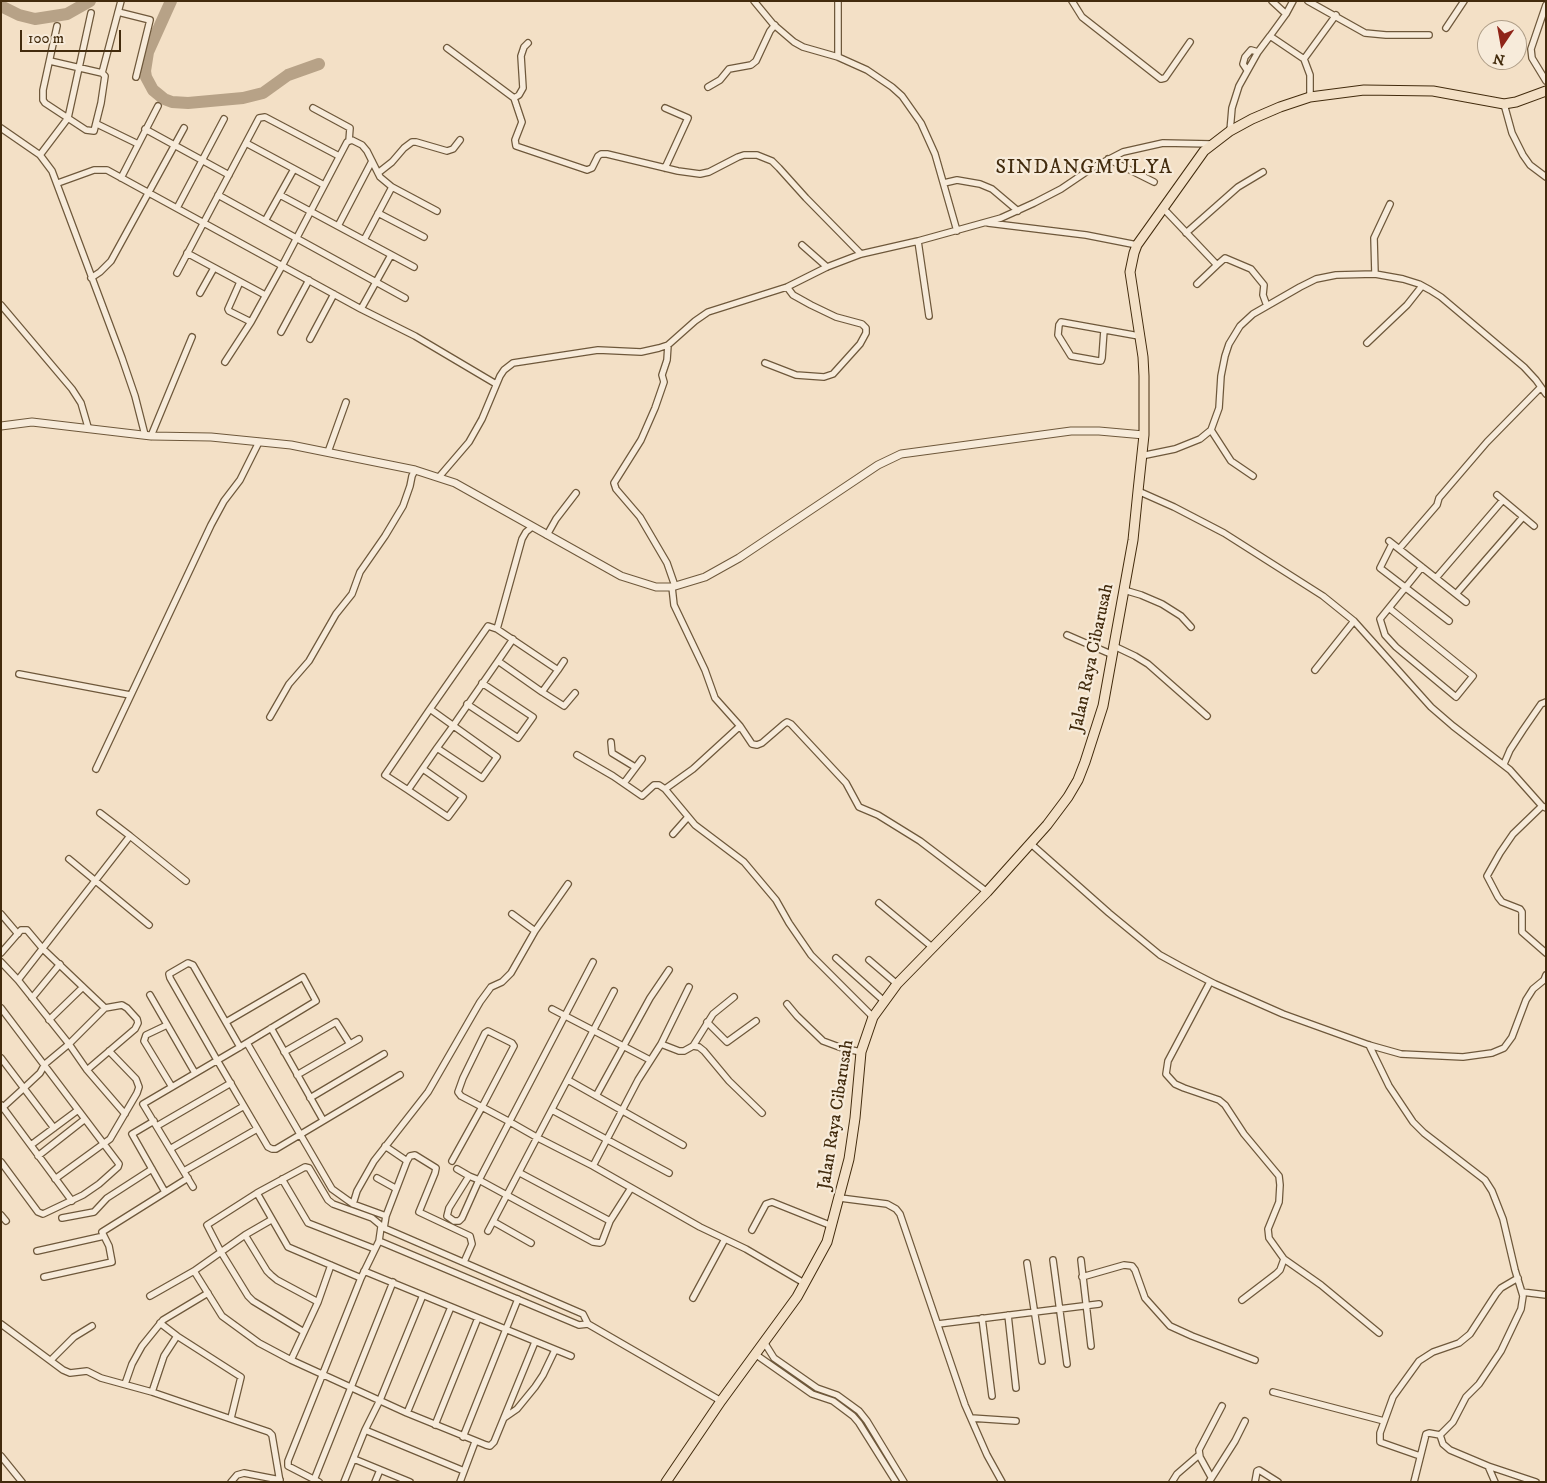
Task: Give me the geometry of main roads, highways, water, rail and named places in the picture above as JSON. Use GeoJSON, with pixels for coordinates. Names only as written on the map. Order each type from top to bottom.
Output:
{"type":"FeatureCollection","features":[{"type":"Feature","properties":{"kind":"main road","name":"Jalan Raya Cibarusah"},"geometry":{"type":"LineString","coordinates":[[666,1482],[754,1354],[780,1322],[823,1250],[840,1198],[849,1159],[861,1052],[873,1017],[897,984],[987,892],[1047,825],[1078,780],[1098,727],[1114,650],[1133,540],[1143,445],[1144,376],[1130,272],[1137,245],[1204,151],[1230,130],[1252,118],[1310,97],[1364,90],[1433,91],[1504,104],[1516,102],[1546,91]]}},
{"type":"Feature","properties":{"kind":"waterway"},"geometry":{"type":"LineString","coordinates":[[1,6],[19,15],[35,19],[67,14],[90,1]]}},
{"type":"Feature","properties":{"kind":"waterway"},"geometry":{"type":"LineString","coordinates":[[171,1],[148,52],[145,71],[153,90],[164,99],[172,102],[188,103],[243,98],[263,93],[288,75],[319,64]]}},
{"type":"Feature","properties":{"kind":"district","name":"SINDANGMULYA"},"geometry":{"type":"Point","coordinates":[1084,169]}}]}
